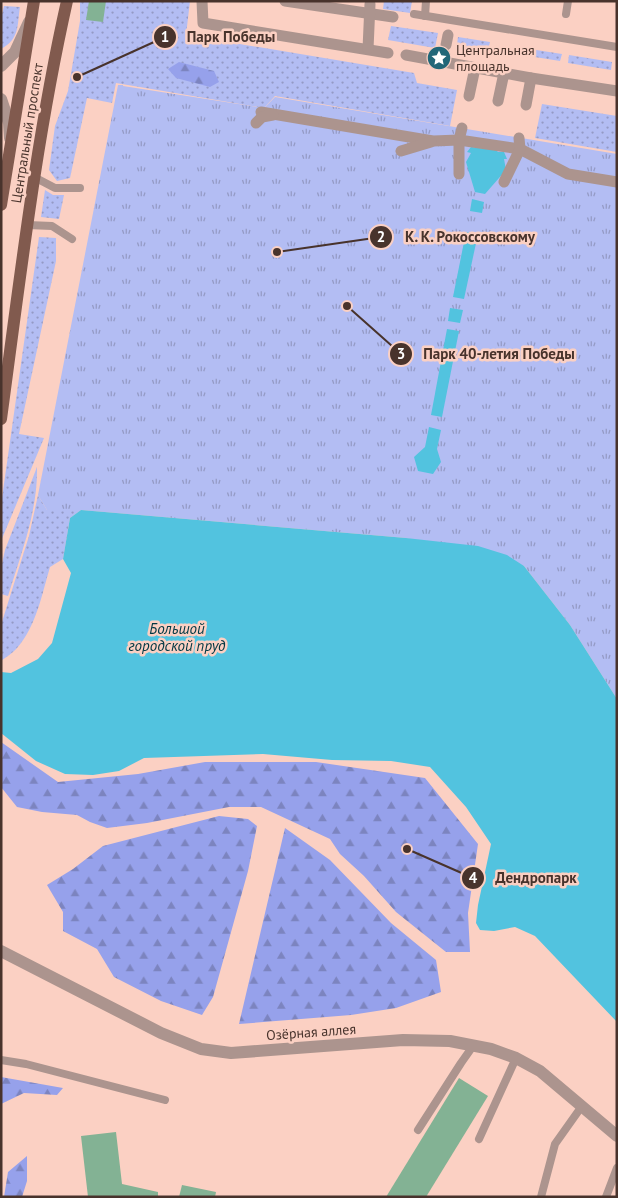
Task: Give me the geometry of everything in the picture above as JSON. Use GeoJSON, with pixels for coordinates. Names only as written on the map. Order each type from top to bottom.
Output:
{"type":"FeatureCollection","features":[{"type":"Feature","properties":{"kind":"main road","name":"Центральный проспект"},"geometry":{"type":"LineString","coordinates":[[1,205],[34,1]]}},
{"type":"Feature","properties":{"kind":"main road","name":"Центральный проспект"},"geometry":{"type":"LineString","coordinates":[[1,419],[34,177],[51,73],[66,1]]}},
{"type":"Feature","properties":{"kind":"street"},"geometry":{"type":"LineString","coordinates":[[202,1],[203,23],[388,52]]}},
{"type":"Feature","properties":{"kind":"street"},"geometry":{"type":"LineString","coordinates":[[285,1],[370,7],[392,17]]}},
{"type":"Feature","properties":{"kind":"street"},"geometry":{"type":"LineString","coordinates":[[368,50],[370,7]]}},
{"type":"Feature","properties":{"kind":"street"},"geometry":{"type":"LineString","coordinates":[[1,66],[15,52],[31,18]]}},
{"type":"Feature","properties":{"kind":"street"},"geometry":{"type":"LineString","coordinates":[[406,55],[504,74],[617,91]]}},
{"type":"Feature","properties":{"kind":"street"},"geometry":{"type":"LineString","coordinates":[[469,96],[475,68]]}},
{"type":"Feature","properties":{"kind":"street"},"geometry":{"type":"LineString","coordinates":[[498,101],[504,74]]}},
{"type":"Feature","properties":{"kind":"street"},"geometry":{"type":"LineString","coordinates":[[526,105],[531,78]]}},
{"type":"Feature","properties":{"kind":"street"},"geometry":{"type":"LineString","coordinates":[[1,99],[9,123],[10,151]]}},
{"type":"Feature","properties":{"kind":"street"},"geometry":{"type":"LineString","coordinates":[[259,117],[277,114],[433,141],[492,138],[520,143],[568,174],[617,182]]}},
{"type":"Feature","properties":{"kind":"street"},"geometry":{"type":"LineString","coordinates":[[459,174],[459,140],[462,128]]}},
{"type":"Feature","properties":{"kind":"street"},"geometry":{"type":"LineString","coordinates":[[401,151],[433,141]]}},
{"type":"Feature","properties":{"kind":"street"},"geometry":{"type":"LineString","coordinates":[[504,182],[520,143]]}},
{"type":"Feature","properties":{"kind":"street","name":"Озёрная аллея"},"geometry":{"type":"LineString","coordinates":[[1,951],[161,1033],[201,1049],[230,1053],[403,1040],[450,1041],[491,1049],[516,1058],[540,1071],[617,1136]]}},
{"type":"Feature","properties":{"kind":"lane"},"geometry":{"type":"LineString","coordinates":[[425,16],[426,1]]}},
{"type":"Feature","properties":{"kind":"lane"},"geometry":{"type":"LineString","coordinates":[[566,14],[568,1]]}},
{"type":"Feature","properties":{"kind":"lane"},"geometry":{"type":"LineString","coordinates":[[414,14],[617,47]]}},
{"type":"Feature","properties":{"kind":"lane"},"geometry":{"type":"LineString","coordinates":[[34,177],[55,188],[80,188]]}},
{"type":"Feature","properties":{"kind":"lane"},"geometry":{"type":"LineString","coordinates":[[28,225],[52,226],[72,238]]}},
{"type":"Feature","properties":{"kind":"lane"},"geometry":{"type":"LineString","coordinates":[[418,1130],[474,1046]]}},
{"type":"Feature","properties":{"kind":"lane"},"geometry":{"type":"LineString","coordinates":[[479,1139],[516,1058]]}},
{"type":"Feature","properties":{"kind":"lane"},"geometry":{"type":"LineString","coordinates":[[1,1060],[26,1064],[165,1100]]}},
{"type":"Feature","properties":{"kind":"lane"},"geometry":{"type":"LineString","coordinates":[[541,1197],[555,1144],[582,1106]]}},
{"type":"Feature","properties":{"kind":"lane"},"geometry":{"type":"LineString","coordinates":[[606,1197],[617,1168]]}},
{"type":"Feature","properties":{"kind":"green space"},"geometry":{"type":"Polygon","coordinates":[[[80,1],[190,1],[186,35],[414,73],[417,83],[457,90],[450,126],[275,96],[264,108],[116,83],[112,103],[87,98],[70,178],[57,181],[49,170],[55,126],[68,91],[80,21],[80,1]]]}},
{"type":"Feature","properties":{"kind":"green space"},"geometry":{"type":"Polygon","coordinates":[[[384,1],[412,1],[410,13],[383,9],[384,1]]]}},
{"type":"Feature","properties":{"kind":"green space"},"geometry":{"type":"Polygon","coordinates":[[[4,6],[20,7],[15,36],[12,41],[1,49],[1,18],[4,6]]]}},
{"type":"Feature","properties":{"kind":"green space"},"geometry":{"type":"Polygon","coordinates":[[[391,26],[438,33],[435,48],[388,40],[391,26]]]}},
{"type":"Feature","properties":{"kind":"green space"},"geometry":{"type":"Polygon","coordinates":[[[458,37],[490,42],[488,50],[457,45],[458,37]]]}},
{"type":"Feature","properties":{"kind":"green space"},"geometry":{"type":"Polygon","coordinates":[[[517,47],[562,54],[560,61],[516,54],[517,47]]]}},
{"type":"Feature","properties":{"kind":"green space"},"geometry":{"type":"Polygon","coordinates":[[[569,55],[612,62],[611,70],[568,63],[569,55]]]}},
{"type":"Feature","properties":{"kind":"green space"},"geometry":{"type":"Polygon","coordinates":[[[179,62],[214,71],[219,82],[210,87],[176,78],[168,69],[179,62]]]}},
{"type":"Feature","properties":{"kind":"green space"},"geometry":{"type":"Polygon","coordinates":[[[118,85],[264,108],[275,97],[617,154],[617,699],[570,625],[524,566],[406,538],[81,510],[47,510],[38,495],[118,85]]]}},
{"type":"Feature","properties":{"kind":"green space"},"geometry":{"type":"Polygon","coordinates":[[[542,104],[617,116],[617,152],[535,138],[542,104]]]}},
{"type":"Feature","properties":{"kind":"green space"},"geometry":{"type":"Polygon","coordinates":[[[45,190],[53,195],[64,195],[59,219],[41,217],[45,190]]]}},
{"type":"Feature","properties":{"kind":"green space"},"geometry":{"type":"Polygon","coordinates":[[[39,237],[56,238],[56,261],[19,434],[44,438],[1,541],[1,505],[39,237]]]}},
{"type":"Feature","properties":{"kind":"green space"},"geometry":{"type":"Polygon","coordinates":[[[37,467],[37,483],[32,516],[8,596],[1,594],[1,568],[5,550],[37,467]]]}},
{"type":"Feature","properties":{"kind":"green space"},"geometry":{"type":"Polygon","coordinates":[[[38,495],[47,510],[81,510],[70,518],[63,559],[50,567],[38,610],[24,640],[1,661],[1,625],[29,536],[38,495]]]}},
{"type":"Feature","properties":{"kind":"green space"},"geometry":{"type":"Polygon","coordinates":[[[1,742],[58,782],[138,774],[205,762],[316,762],[425,778],[478,844],[468,913],[470,952],[446,952],[396,912],[364,876],[340,854],[330,839],[261,807],[229,807],[147,823],[107,828],[77,815],[42,812],[17,807],[1,787],[1,742]]]}},
{"type":"Feature","properties":{"kind":"green space"},"geometry":{"type":"Polygon","coordinates":[[[219,816],[248,819],[257,826],[248,871],[213,997],[202,1015],[161,1001],[114,977],[97,949],[63,931],[63,912],[47,885],[73,869],[103,846],[219,816]]]}},
{"type":"Feature","properties":{"kind":"green space"},"geometry":{"type":"Polygon","coordinates":[[[285,828],[330,860],[391,923],[436,960],[441,992],[396,1008],[351,1015],[239,1024],[285,828]]]}},
{"type":"Feature","properties":{"kind":"green space"},"geometry":{"type":"Polygon","coordinates":[[[1,1077],[63,1088],[57,1095],[24,1093],[1,1104],[1,1077]]]}},
{"type":"Feature","properties":{"kind":"green space"},"geometry":{"type":"Polygon","coordinates":[[[27,1156],[27,1181],[22,1197],[4,1197],[8,1172],[27,1156]]]}},
{"type":"Feature","properties":{"kind":"water"},"geometry":{"type":"Polygon","coordinates":[[[471,147],[504,152],[507,159],[504,159],[506,170],[485,194],[475,192],[466,162],[471,153],[467,152],[471,147]]]}},
{"type":"Feature","properties":{"kind":"water"},"geometry":{"type":"Polygon","coordinates":[[[472,199],[484,202],[482,213],[470,211],[472,199]]]}},
{"type":"Feature","properties":{"kind":"water"},"geometry":{"type":"Polygon","coordinates":[[[466,232],[478,234],[464,299],[453,297],[466,232]]]}},
{"type":"Feature","properties":{"kind":"water"},"geometry":{"type":"Polygon","coordinates":[[[450,308],[463,310],[460,323],[448,321],[450,308]]]}},
{"type":"Feature","properties":{"kind":"water"},"geometry":{"type":"Polygon","coordinates":[[[447,329],[459,331],[442,417],[431,415],[447,329]]]}},
{"type":"Feature","properties":{"kind":"water"},"geometry":{"type":"Polygon","coordinates":[[[429,427],[441,430],[437,449],[441,462],[433,474],[418,471],[414,457],[425,447],[429,427]]]}},
{"type":"Feature","properties":{"kind":"water","name":"Большой городской пруд"},"geometry":{"type":"Polygon","coordinates":[[[81,510],[478,546],[507,555],[524,566],[570,625],[617,699],[617,1022],[535,936],[515,927],[494,931],[480,930],[476,923],[478,905],[491,844],[466,807],[430,767],[391,761],[332,760],[263,754],[144,758],[119,771],[93,775],[65,774],[36,761],[1,733],[1,672],[11,673],[38,659],[52,643],[71,573],[63,559],[70,518],[81,510]]]}},
{"type":"Feature","properties":{"kind":"building"},"geometry":{"type":"Polygon","coordinates":[[[89,1],[106,1],[103,22],[86,20],[89,1]]]}},
{"type":"Feature","properties":{"kind":"building"},"geometry":{"type":"Polygon","coordinates":[[[459,1078],[488,1096],[426,1197],[386,1197],[459,1078]]]}},
{"type":"Feature","properties":{"kind":"building"},"geometry":{"type":"Polygon","coordinates":[[[116,1132],[122,1184],[158,1192],[158,1197],[88,1197],[81,1136],[116,1132]]]}},
{"type":"Feature","properties":{"kind":"building"},"geometry":{"type":"Polygon","coordinates":[[[182,1185],[216,1192],[215,1197],[179,1197],[182,1185]]]}},
{"type":"Feature","properties":{"kind":"place","name":"Центральная площадь"},"geometry":{"type":"Point","coordinates":[439,58]}},
{"type":"Feature","properties":{"kind":"place","name":"Парк Победы"},"geometry":{"type":"Point","coordinates":[77,77]}},
{"type":"Feature","properties":{"kind":"place","name":"К. К. Рокоссовскому"},"geometry":{"type":"Point","coordinates":[277,252]}},
{"type":"Feature","properties":{"kind":"place","name":"Парк 40-летия Победы"},"geometry":{"type":"Point","coordinates":[347,306]}},
{"type":"Feature","properties":{"kind":"place","name":"Дендропарк"},"geometry":{"type":"Point","coordinates":[407,849]}}]}
